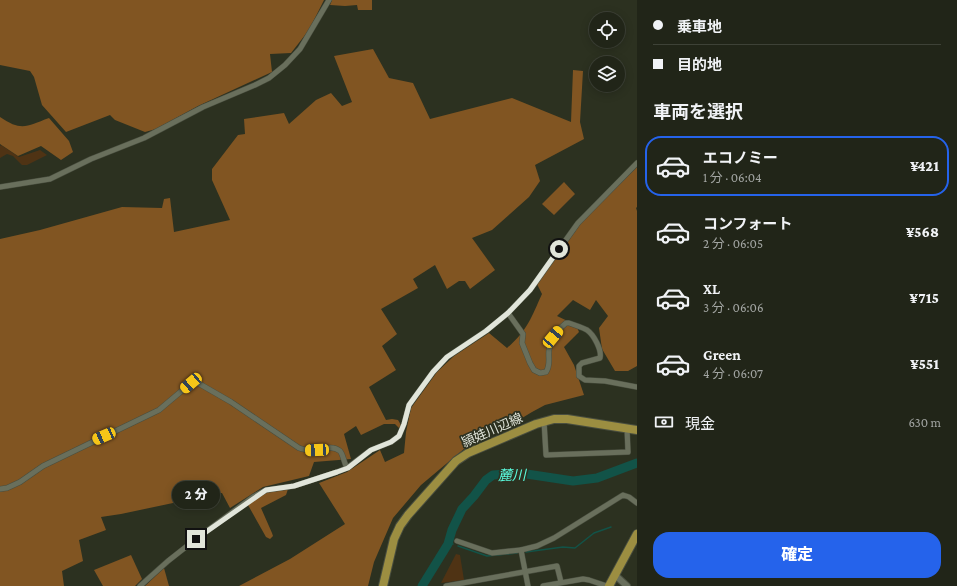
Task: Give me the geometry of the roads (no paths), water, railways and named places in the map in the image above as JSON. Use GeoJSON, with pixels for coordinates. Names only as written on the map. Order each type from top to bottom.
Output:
{"type":"FeatureCollection","features":[{"type":"Feature","properties":{"kind":"main road","name":"頴娃川辺線"},"geometry":{"type":"LineString","coordinates":[[383,586],[394,539],[400,526],[456,461],[468,453],[544,421],[554,419],[567,419],[637,430]]}},
{"type":"Feature","properties":{"kind":"main road"},"geometry":{"type":"LineString","coordinates":[[608,586],[637,534]]}},
{"type":"Feature","properties":{"kind":"street"},"geometry":{"type":"LineString","coordinates":[[0,187],[50,179],[144,138],[203,107],[269,78],[300,50],[329,0]]}},
{"type":"Feature","properties":{"kind":"street"},"geometry":{"type":"LineString","coordinates":[[140,586],[196,539],[266,490],[294,486],[348,468],[371,450],[391,442],[399,436],[409,405],[433,372],[447,357],[486,331],[508,313],[530,290],[578,223],[637,163]]}},
{"type":"Feature","properties":{"kind":"street"},"geometry":{"type":"LineString","coordinates":[[508,313],[523,334],[522,343],[534,370],[540,373],[546,372],[548,369],[549,351],[553,337],[563,324],[569,323],[589,331],[601,354],[600,358],[582,363],[579,366],[579,376],[581,378],[585,380],[605,381],[637,387]]}},
{"type":"Feature","properties":{"kind":"street"},"geometry":{"type":"LineString","coordinates":[[0,489],[7,488],[20,482],[43,466],[159,410],[191,383],[198,383],[231,402],[299,448],[308,450],[333,449],[340,451],[342,453],[344,463],[348,468]]}},
{"type":"Feature","properties":{"kind":"street"},"geometry":{"type":"LineString","coordinates":[[544,421],[546,455],[628,452],[627,428]]}},
{"type":"Feature","properties":{"kind":"street"},"geometry":{"type":"LineString","coordinates":[[457,541],[492,553],[521,550],[537,546],[554,538],[623,495],[629,497],[637,503]]}},
{"type":"Feature","properties":{"kind":"street"},"geometry":{"type":"LineString","coordinates":[[521,550],[524,572],[528,586]]}},
{"type":"Feature","properties":{"kind":"street"},"geometry":{"type":"LineString","coordinates":[[446,586],[558,566],[561,582]]}},
{"type":"Feature","properties":{"kind":"street"},"geometry":{"type":"LineString","coordinates":[[615,575],[627,586]]}},
{"type":"Feature","properties":{"kind":"street"},"geometry":{"type":"LineString","coordinates":[[543,586],[583,579],[608,586]]}},
{"type":"Feature","properties":{"kind":"waterway","name":"麓川"},"geometry":{"type":"LineString","coordinates":[[422,586],[448,544],[452,530],[462,509],[486,480],[493,475],[520,473],[573,481],[597,478],[637,463]]}},
{"type":"Feature","properties":{"kind":"waterway"},"geometry":{"type":"LineString","coordinates":[[526,552],[563,547],[575,548],[594,533],[611,527]]}},
{"type":"Feature","properties":{"kind":"waterway","name":"麓川"},"geometry":{"type":"LineString","coordinates":[[448,544],[453,544]]}},
{"type":"Feature","properties":{"kind":"waterway"},"geometry":{"type":"LineString","coordinates":[[458,546],[487,556],[517,553]]}}]}
